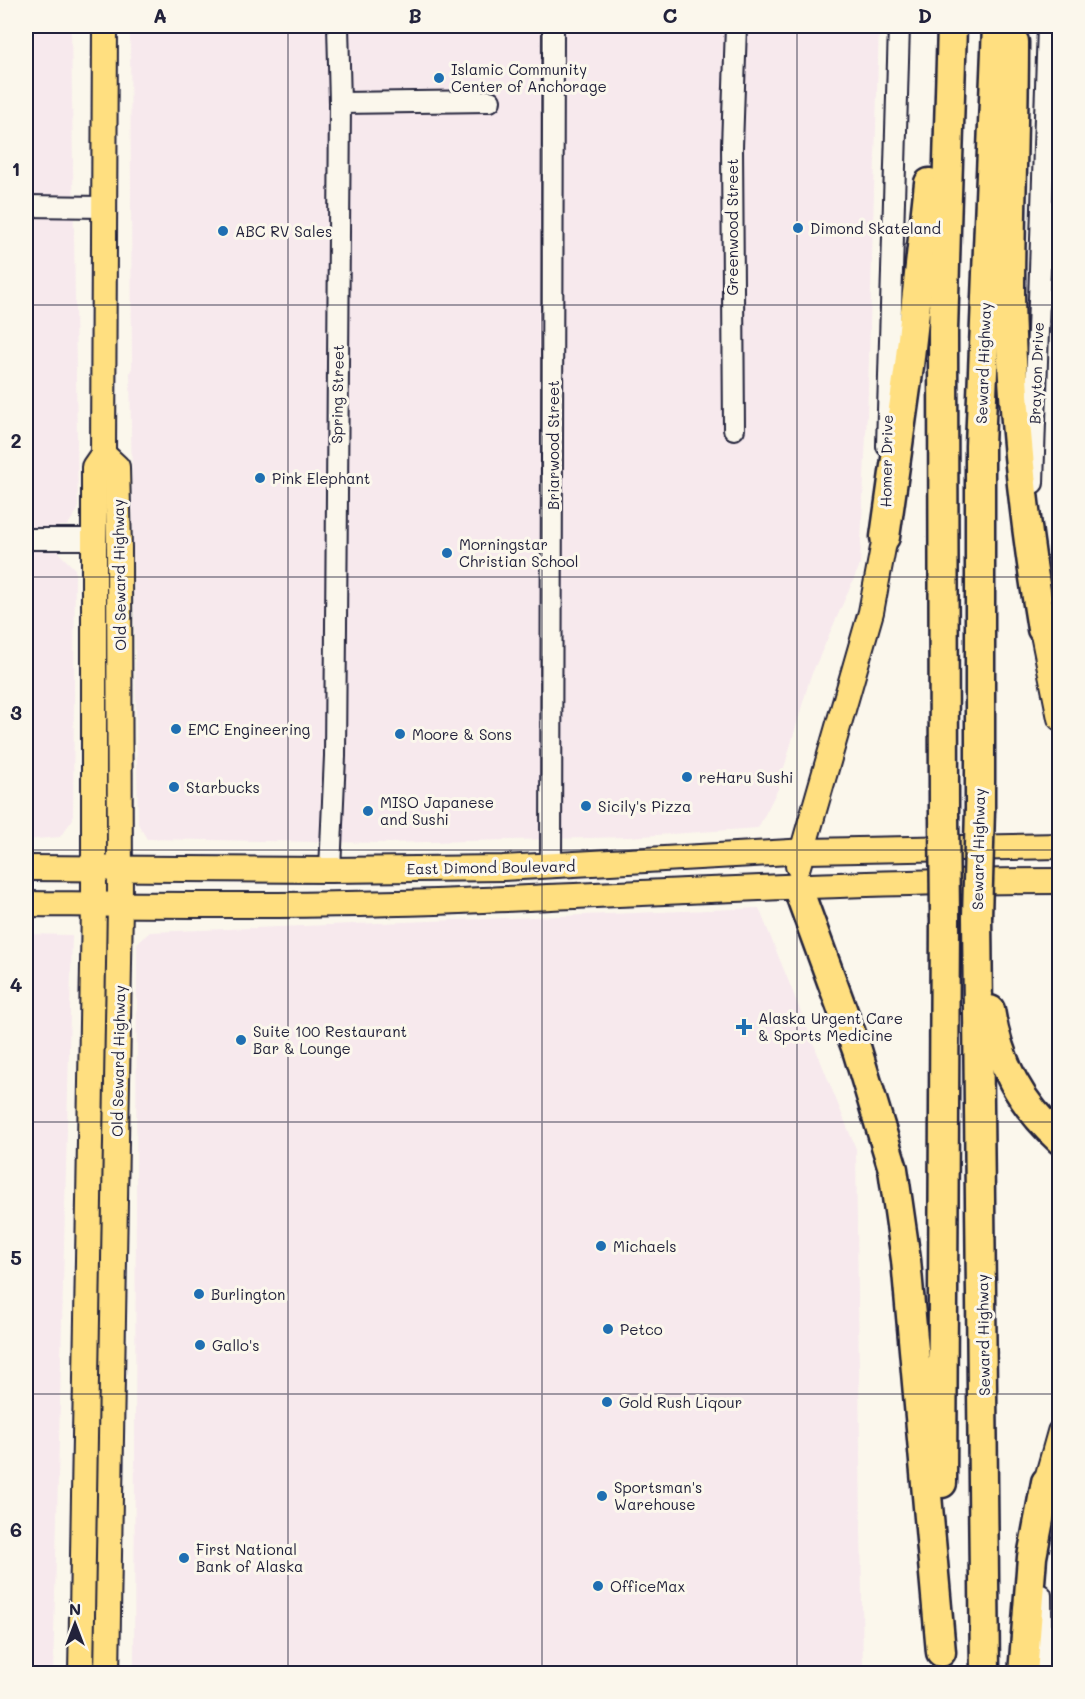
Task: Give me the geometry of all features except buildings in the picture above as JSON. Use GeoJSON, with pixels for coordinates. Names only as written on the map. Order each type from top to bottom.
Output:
{"type":"FeatureCollection","features":[{"type":"Feature","properties":{"kind":"highway"},"geometry":{"type":"LineString","coordinates":[[885,537],[909,366],[950,26]]}},
{"type":"Feature","properties":{"kind":"highway"},"geometry":{"type":"LineString","coordinates":[[941,1663],[945,918],[943,331],[950,26]]}},
{"type":"Feature","properties":{"kind":"highway","name":"Seward Highway"},"geometry":{"type":"LineString","coordinates":[[985,1674],[980,446],[997,26]]}},
{"type":"Feature","properties":{"kind":"highway"},"geometry":{"type":"LineString","coordinates":[[1014,26],[1010,293],[1030,555],[1042,629]]}},
{"type":"Feature","properties":{"kind":"highway"},"geometry":{"type":"LineString","coordinates":[[797,886],[856,1050],[893,1169],[906,1260],[941,1663]]}},
{"type":"Feature","properties":{"kind":"highway"},"geometry":{"type":"LineString","coordinates":[[982,916],[990,1010],[998,1046],[1022,1097],[1035,1118],[1059,1140]]}},
{"type":"Feature","properties":{"kind":"highway"},"geometry":{"type":"LineString","coordinates":[[1023,1674],[1032,1557],[1046,1482]]}},
{"type":"Feature","properties":{"kind":"main road","name":"Old Seward Highway"},"geometry":{"type":"LineString","coordinates":[[81,1674],[94,905],[94,467],[103,454],[105,26]]}},
{"type":"Feature","properties":{"kind":"main road","name":"Old Seward Highway"},"geometry":{"type":"LineString","coordinates":[[103,454],[117,467],[120,699],[120,904],[107,1674]]}},
{"type":"Feature","properties":{"kind":"main road","name":"Homer Drive"},"geometry":{"type":"LineString","coordinates":[[797,886],[801,852],[871,612],[885,537]]}},
{"type":"Feature","properties":{"kind":"main road"},"geometry":{"type":"LineString","coordinates":[[94,539],[105,560],[108,643],[120,699]]}},
{"type":"Feature","properties":{"kind":"main road","name":"Brayton Drive"},"geometry":{"type":"LineString","coordinates":[[1042,629],[1059,718]]}},
{"type":"Feature","properties":{"kind":"main road","name":"East Dimond Boulevard"},"geometry":{"type":"LineString","coordinates":[[26,868],[330,870],[551,865],[801,852],[1059,846]]}},
{"type":"Feature","properties":{"kind":"main road"},"geometry":{"type":"LineString","coordinates":[[373,903],[400,895],[529,882],[551,865]]}},
{"type":"Feature","properties":{"kind":"main road","name":"East Dimond Boulevard"},"geometry":{"type":"LineString","coordinates":[[26,904],[373,903],[797,886],[956,881],[1059,881]]}},
{"type":"Feature","properties":{"kind":"main road"},"geometry":{"type":"LineString","coordinates":[[87,1315],[99,1326],[99,1382],[111,1450]]}},
{"type":"Feature","properties":{"kind":"main road"},"geometry":{"type":"LineString","coordinates":[[1046,1482],[1059,1432]]}},
{"type":"Feature","properties":{"kind":"street","name":"Spring Street"},"geometry":{"type":"LineString","coordinates":[[330,870],[335,756],[340,103],[338,26]]}},
{"type":"Feature","properties":{"kind":"street","name":"Briarwood Street"},"geometry":{"type":"LineString","coordinates":[[551,865],[554,26]]}},
{"type":"Feature","properties":{"kind":"street","name":"Greenwood Street"},"geometry":{"type":"LineString","coordinates":[[734,429],[732,147],[736,26]]}},
{"type":"Feature","properties":{"kind":"street","name":"Homer Drive"},"geometry":{"type":"LineString","coordinates":[[885,537],[899,26]]}},
{"type":"Feature","properties":{"kind":"street","name":"Brayton Drive"},"geometry":{"type":"LineString","coordinates":[[1042,629],[1035,527],[1034,453],[1048,26]]}},
{"type":"Feature","properties":{"kind":"street"},"geometry":{"type":"LineString","coordinates":[[340,103],[490,101]]}},
{"type":"Feature","properties":{"kind":"street"},"geometry":{"type":"LineString","coordinates":[[26,206],[104,207]]}},
{"type":"Feature","properties":{"kind":"street"},"geometry":{"type":"LineString","coordinates":[[26,538],[94,539]]}},
{"type":"Feature","properties":{"kind":"street"},"geometry":{"type":"LineString","coordinates":[[1042,1674],[1041,1585],[1046,1482]]}},
{"type":"Feature","properties":{"kind":"shaded area"},"geometry":{"type":"Polygon","coordinates":[[[26,26],[71,26],[78,510],[67,526],[59,526],[60,554],[75,569],[73,819],[60,837],[26,840],[26,26]]]}},
{"type":"Feature","properties":{"kind":"shaded area"},"geometry":{"type":"Polygon","coordinates":[[[130,26],[879,26],[868,392],[860,565],[810,678],[778,789],[758,828],[628,837],[388,843],[147,839],[138,824],[130,372],[132,368],[130,26]]]}},
{"type":"Feature","properties":{"kind":"shaded area"},"geometry":{"type":"Polygon","coordinates":[[[759,908],[856,1149],[863,1673],[134,1673],[137,943],[150,932],[759,908]]]}},
{"type":"Feature","properties":{"kind":"shaded area"},"geometry":{"type":"Polygon","coordinates":[[[26,934],[72,935],[53,1674],[26,1673],[26,934]]]}},
{"type":"Feature","properties":{"kind":"place","name":"Islamic Community Center of Anchorage"},"geometry":{"type":"Point","coordinates":[439,78]}},
{"type":"Feature","properties":{"kind":"place","name":"Dimond Skateland"},"geometry":{"type":"Point","coordinates":[798,228]}},
{"type":"Feature","properties":{"kind":"place","name":"ABC RV Sales"},"geometry":{"type":"Point","coordinates":[223,231]}},
{"type":"Feature","properties":{"kind":"place","name":"Pink Elephant"},"geometry":{"type":"Point","coordinates":[260,478]}},
{"type":"Feature","properties":{"kind":"place","name":"Morningstar Christian School"},"geometry":{"type":"Point","coordinates":[447,553]}},
{"type":"Feature","properties":{"kind":"place","name":"EMC Engineering"},"geometry":{"type":"Point","coordinates":[176,729]}},
{"type":"Feature","properties":{"kind":"place","name":"Moore & Sons"},"geometry":{"type":"Point","coordinates":[400,734]}},
{"type":"Feature","properties":{"kind":"place","name":"reHaru Sushi"},"geometry":{"type":"Point","coordinates":[687,777]}},
{"type":"Feature","properties":{"kind":"place","name":"Starbucks"},"geometry":{"type":"Point","coordinates":[174,787]}},
{"type":"Feature","properties":{"kind":"place","name":"Sicily's Pizza"},"geometry":{"type":"Point","coordinates":[586,806]}},
{"type":"Feature","properties":{"kind":"place","name":"MISO Japanese and Sushi"},"geometry":{"type":"Point","coordinates":[368,811]}},
{"type":"Feature","properties":{"kind":"place","name":"Alaska Urgent Care & Sports Medicine"},"geometry":{"type":"Point","coordinates":[744,1027]}},
{"type":"Feature","properties":{"kind":"place","name":"Suite 100 Restaurant Bar & Lounge"},"geometry":{"type":"Point","coordinates":[241,1040]}},
{"type":"Feature","properties":{"kind":"place","name":"Michaels"},"geometry":{"type":"Point","coordinates":[601,1246]}},
{"type":"Feature","properties":{"kind":"place","name":"Burlington"},"geometry":{"type":"Point","coordinates":[199,1294]}},
{"type":"Feature","properties":{"kind":"place","name":"Petco"},"geometry":{"type":"Point","coordinates":[608,1329]}},
{"type":"Feature","properties":{"kind":"place","name":"Gallo's"},"geometry":{"type":"Point","coordinates":[200,1345]}},
{"type":"Feature","properties":{"kind":"place","name":"Gold Rush Liqour"},"geometry":{"type":"Point","coordinates":[607,1402]}},
{"type":"Feature","properties":{"kind":"place","name":"Sportsman's Warehouse"},"geometry":{"type":"Point","coordinates":[602,1496]}},
{"type":"Feature","properties":{"kind":"place","name":"First National Bank of Alaska"},"geometry":{"type":"Point","coordinates":[184,1558]}},
{"type":"Feature","properties":{"kind":"place","name":"OfficeMax"},"geometry":{"type":"Point","coordinates":[598,1586]}}]}
